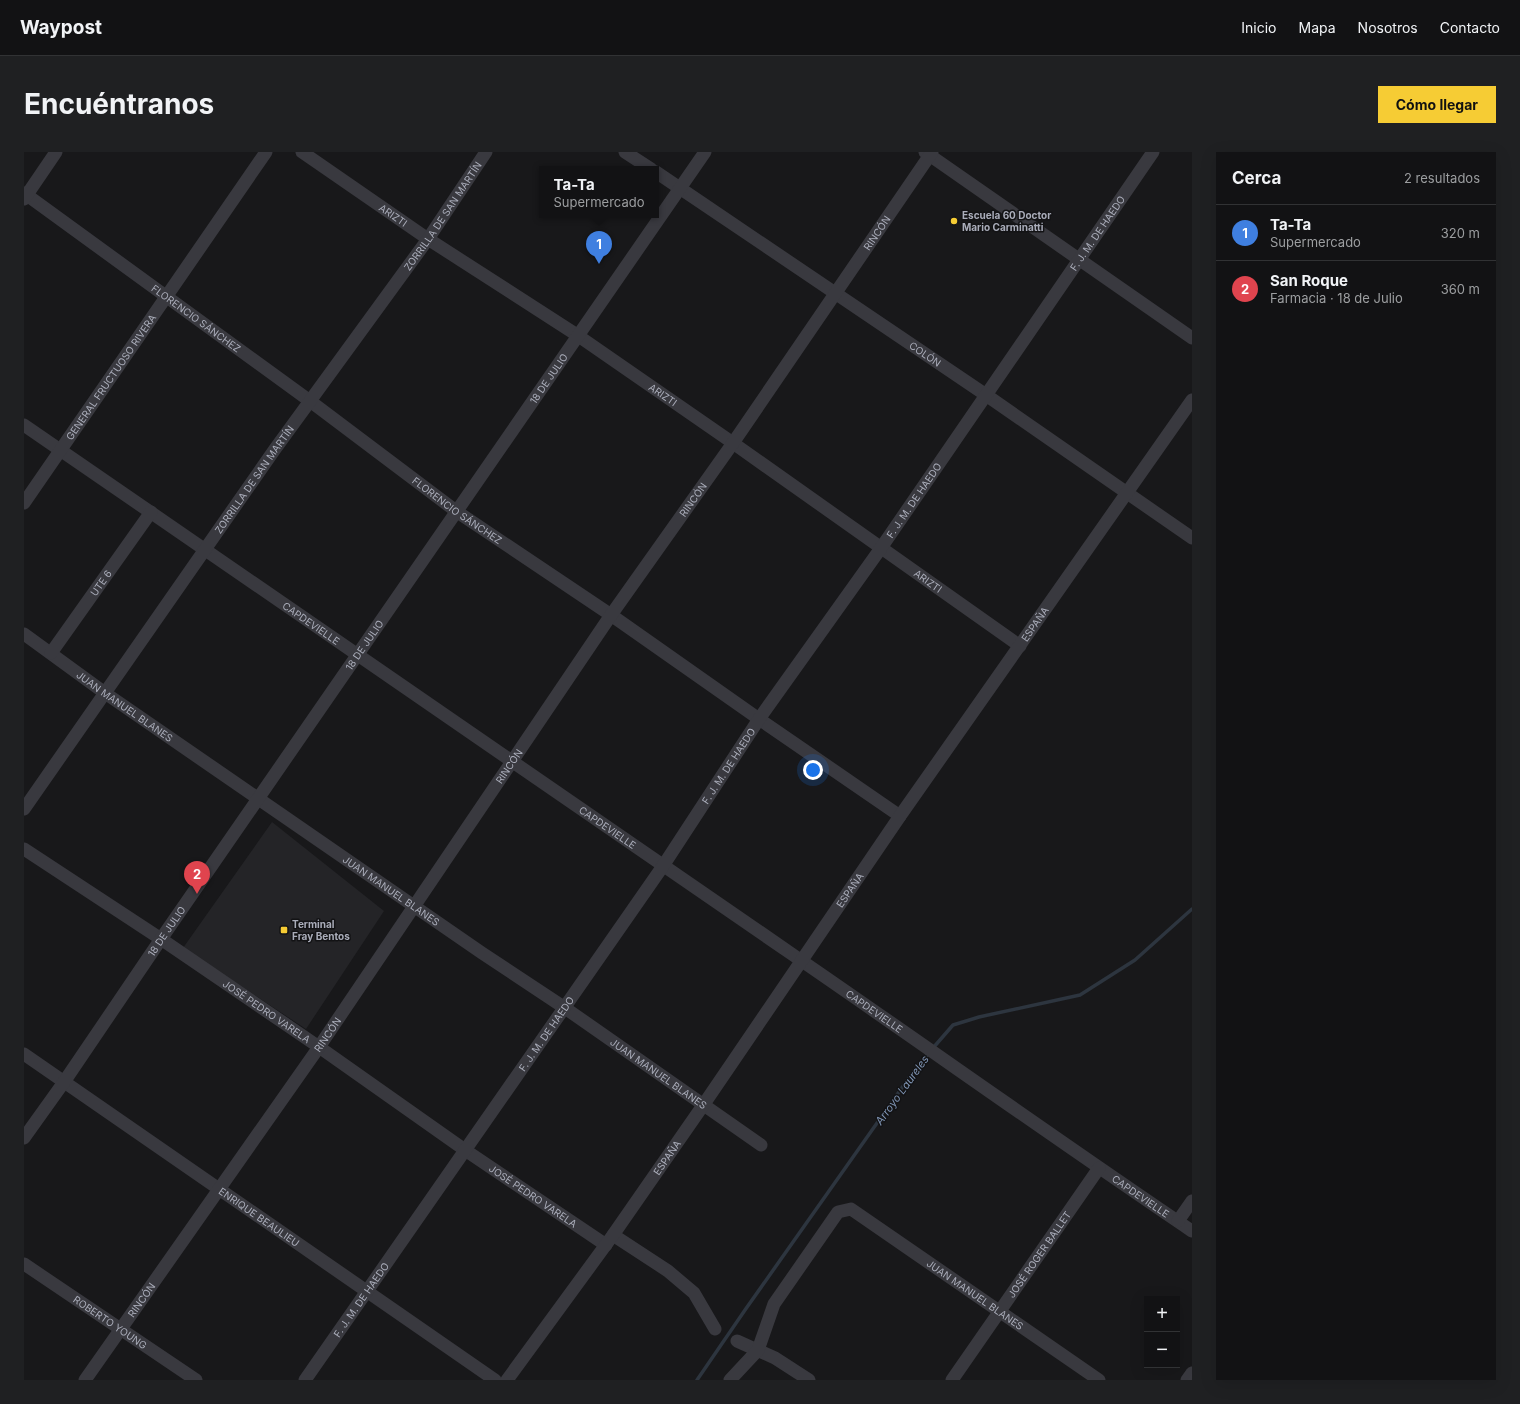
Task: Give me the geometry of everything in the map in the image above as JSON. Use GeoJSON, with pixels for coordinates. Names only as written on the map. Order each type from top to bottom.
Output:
{"type":"FeatureCollection","features":[{"type":"Feature","properties":{"kind":"street"},"geometry":{"type":"LineString","coordinates":[[25,196],[56,152]]}},
{"type":"Feature","properties":{"kind":"street","name":"GENERAL FRUCTUOSO RIVERA"},"geometry":{"type":"LineString","coordinates":[[24,503],[266,152]]}},
{"type":"Feature","properties":{"kind":"street","name":"ARIZTI"},"geometry":{"type":"LineString","coordinates":[[302,152],[428,239],[577,336],[733,443],[1020,646]]}},
{"type":"Feature","properties":{"kind":"street","name":"ZORRILLA DE SAN MARTÍN"},"geometry":{"type":"LineString","coordinates":[[24,809],[204,550],[428,239],[486,152]]}},
{"type":"Feature","properties":{"kind":"street"},"geometry":{"type":"LineString","coordinates":[[625,152],[646,166]]}},
{"type":"Feature","properties":{"kind":"street","name":"18 DE JULIO"},"geometry":{"type":"LineString","coordinates":[[24,1138],[64,1082],[356,655],[705,152]]}},
{"type":"Feature","properties":{"kind":"street","name":"F. J. M. DE HAEDO"},"geometry":{"type":"LineString","coordinates":[[305,1380],[565,1008],[663,866],[759,719],[881,548],[1153,152]]}},
{"type":"Feature","properties":{"kind":"street"},"geometry":{"type":"LineString","coordinates":[[929,153],[1192,338]]}},
{"type":"Feature","properties":{"kind":"street","name":"RINCÓN"},"geometry":{"type":"LineString","coordinates":[[85,1380],[319,1047],[611,616],[836,294],[929,153]]}},
{"type":"Feature","properties":{"kind":"street","name":"COLÓN"},"geometry":{"type":"LineString","coordinates":[[659,174],[986,395],[1192,538]]}},
{"type":"Feature","properties":{"kind":"street","name":"FLORENCIO SÁNCHEZ"},"geometry":{"type":"LineString","coordinates":[[25,196],[310,401],[456,511],[611,616],[900,816]]}},
{"type":"Feature","properties":{"kind":"street","name":"ESPAÑA"},"geometry":{"type":"LineString","coordinates":[[507,1380],[609,1240],[704,1104],[900,816],[1192,400]]}},
{"type":"Feature","properties":{"kind":"street","name":"CAPDEVIELLE"},"geometry":{"type":"LineString","coordinates":[[24,425],[1192,1231]]}},
{"type":"Feature","properties":{"kind":"street","name":"UTE 6"},"geometry":{"type":"LineString","coordinates":[[51,653],[151,512]]}},
{"type":"Feature","properties":{"kind":"street","name":"JUAN MANUEL BLANES"},"geometry":{"type":"LineString","coordinates":[[24,634],[258,799],[482,953],[565,1008],[761,1145]]}},
{"type":"Feature","properties":{"kind":"street","name":"JOSÉ PEDRO VARELA"},"geometry":{"type":"LineString","coordinates":[[24,849],[161,939],[319,1047],[465,1150],[609,1240],[668,1271],[694,1294],[715,1329]]}},
{"type":"Feature","properties":{"kind":"street","name":"ENRIQUE BEAULIEU"},"geometry":{"type":"LineString","coordinates":[[24,1054],[495,1380]]}},
{"type":"Feature","properties":{"kind":"street","name":"JOSÉ ROGER BALLET"},"geometry":{"type":"LineString","coordinates":[[952,1380],[1099,1168]]}},
{"type":"Feature","properties":{"kind":"street"},"geometry":{"type":"LineString","coordinates":[[1178,1221],[1192,1201]]}},
{"type":"Feature","properties":{"kind":"street","name":"JUAN MANUEL BLANES"},"geometry":{"type":"LineString","coordinates":[[758,1350],[774,1304],[838,1212],[851,1209],[1099,1380]]}},
{"type":"Feature","properties":{"kind":"street","name":"ROBERTO YOUNG"},"geometry":{"type":"LineString","coordinates":[[24,1264],[196,1380]]}},
{"type":"Feature","properties":{"kind":"street"},"geometry":{"type":"LineString","coordinates":[[736,1342],[758,1350],[786,1364],[809,1380]]}},
{"type":"Feature","properties":{"kind":"street"},"geometry":{"type":"LineString","coordinates":[[730,1380],[758,1350]]}},
{"type":"Feature","properties":{"kind":"street"},"geometry":{"type":"LineString","coordinates":[[1187,1380],[1192,1374]]}},
{"type":"Feature","properties":{"kind":"shaded area","name":"Terminal Fray Bentos"},"geometry":{"type":"Polygon","coordinates":[[[272,822],[384,911],[306,1029],[183,948],[272,822]]]}},
{"type":"Feature","properties":{"kind":"waterway","name":"Arroyo Laureles"},"geometry":{"type":"LineString","coordinates":[[933,1048],[953,1025],[979,1017],[1080,995],[1135,960],[1192,909]]}},
{"type":"Feature","properties":{"kind":"waterway","name":"Arroyo Laureles"},"geometry":{"type":"LineString","coordinates":[[697,1380],[918,1065],[929,1053]]}},
{"type":"Feature","properties":{"kind":"place","name":"Escuela 60 Doctor Mario Carminatti"},"geometry":{"type":"Point","coordinates":[954,221]}},
{"type":"Feature","properties":{"kind":"place","name":"Ta-Ta"},"geometry":{"type":"Point","coordinates":[599,264]}},
{"type":"Feature","properties":{"kind":"place","name":"San Roque"},"geometry":{"type":"Point","coordinates":[197,894]}},
{"type":"Feature","properties":{"kind":"place","name":"Terminal Fray Bentos"},"geometry":{"type":"Point","coordinates":[284,930]}}]}
